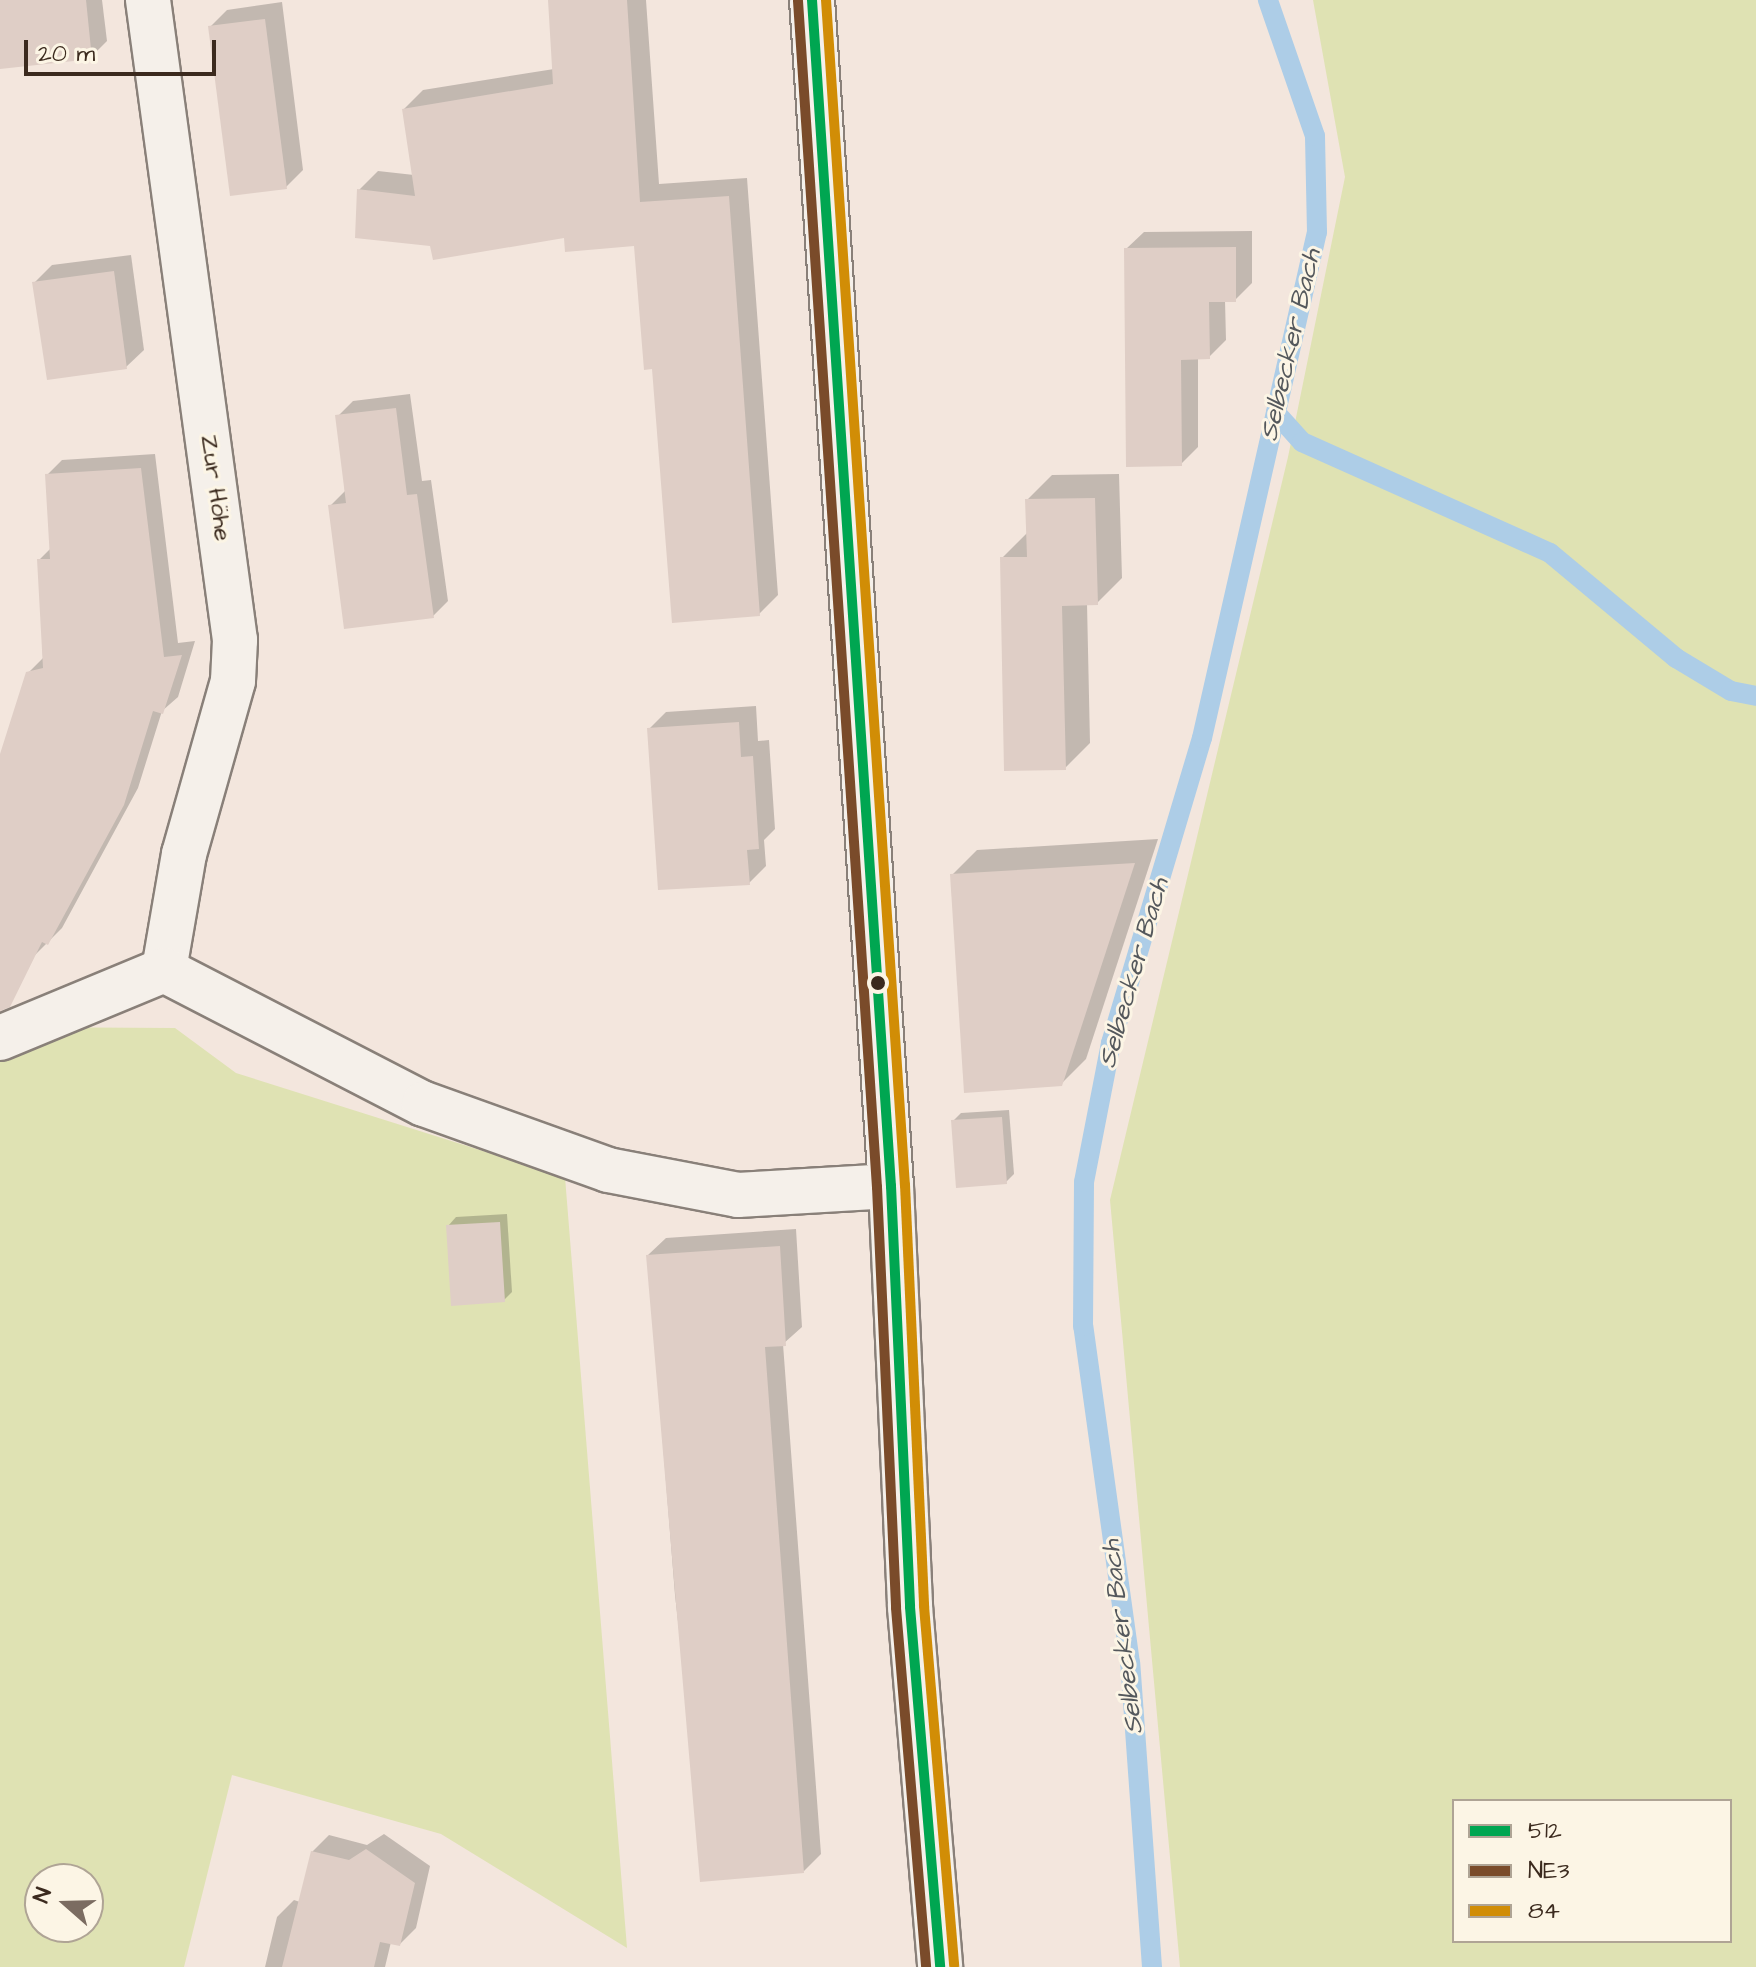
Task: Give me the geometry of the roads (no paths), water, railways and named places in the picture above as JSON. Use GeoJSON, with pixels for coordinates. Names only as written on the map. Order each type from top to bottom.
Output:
{"type":"FeatureCollection","features":[{"type":"Feature","properties":{"kind":"main road","name":"Zur Höhe"},"geometry":{"type":"LineString","coordinates":[[148,0],[235,640],[233,681],[184,854],[164,970]]}},
{"type":"Feature","properties":{"kind":"main road"},"geometry":{"type":"LineString","coordinates":[[812,0],[891,1186],[910,1607],[940,1967]]}},
{"type":"Feature","properties":{"kind":"main road"},"geometry":{"type":"LineString","coordinates":[[0,1038],[164,970],[424,1104],[593,1166],[650,1182],[738,1195],[891,1186]]}},
{"type":"Feature","properties":{"kind":"waterway","name":"Selbecker Bach"},"geometry":{"type":"LineString","coordinates":[[1152,1967],[1130,1663],[1083,1326],[1084,1182],[1111,1043],[1202,738],[1317,232],[1315,136],[1268,0]]}},
{"type":"Feature","properties":{"kind":"waterway"},"geometry":{"type":"LineString","coordinates":[[1276,413],[1302,442],[1550,553],[1676,658],[1731,691],[1756,696]]}}]}
